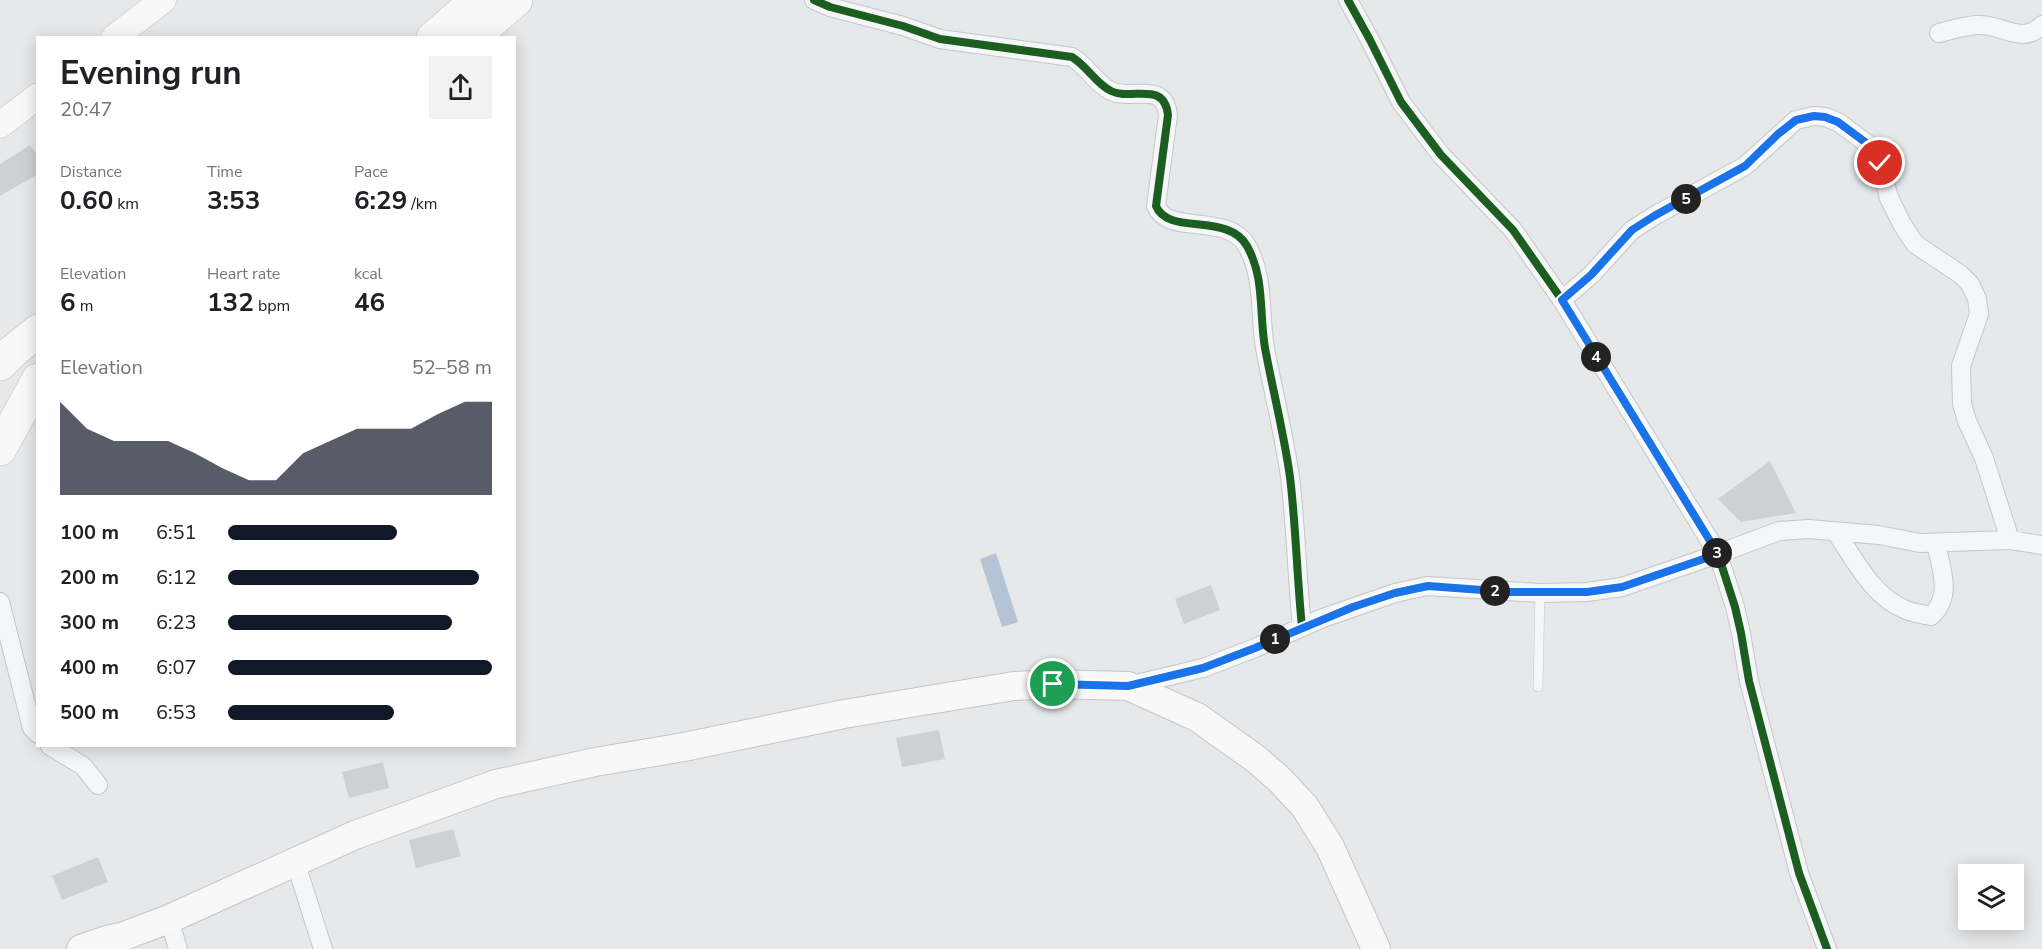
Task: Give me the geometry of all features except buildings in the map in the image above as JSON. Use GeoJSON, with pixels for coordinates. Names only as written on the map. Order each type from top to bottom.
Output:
{"type":"FeatureCollection","features":[{"type":"Feature","properties":{"kind":"highway"},"geometry":{"type":"LineString","coordinates":[[435,36],[477,0]]}},
{"type":"Feature","properties":{"kind":"highway"},"geometry":{"type":"LineString","coordinates":[[474,36],[516,0]]}},
{"type":"Feature","properties":{"kind":"highway"},"geometry":{"type":"LineString","coordinates":[[0,364],[36,333]]}},
{"type":"Feature","properties":{"kind":"highway"},"geometry":{"type":"LineString","coordinates":[[0,411],[36,373]]}},
{"type":"Feature","properties":{"kind":"highway"},"geometry":{"type":"LineString","coordinates":[[0,448],[36,384]]}},
{"type":"Feature","properties":{"kind":"main road"},"geometry":{"type":"LineString","coordinates":[[117,36],[163,0]]}},
{"type":"Feature","properties":{"kind":"main road"},"geometry":{"type":"LineString","coordinates":[[0,125],[36,98]]}},
{"type":"Feature","properties":{"kind":"main road"},"geometry":{"type":"LineString","coordinates":[[81,949],[106,940],[113,943],[365,831],[496,784],[595,762],[684,747],[844,714],[1014,686],[1053,684],[1128,686],[1197,717],[1256,759],[1305,807],[1330,847],[1376,949]]}},
{"type":"Feature","properties":{"kind":"street"},"geometry":{"type":"LineString","coordinates":[[814,0],[830,7],[903,26],[940,39],[1072,57],[1110,91],[1159,96],[1164,102],[1168,115],[1156,206],[1159,212],[1168,219],[1225,228],[1234,232],[1248,246],[1261,285],[1265,345],[1290,478],[1302,627]]}},
{"type":"Feature","properties":{"kind":"street"},"geometry":{"type":"LineString","coordinates":[[1348,0],[1401,102],[1441,155],[1513,230],[1562,300],[1718,554],[1735,607],[1749,681],[1799,873],[1827,949]]}},
{"type":"Feature","properties":{"kind":"street"},"geometry":{"type":"LineString","coordinates":[[1939,33],[1977,25],[2001,28],[2026,35],[2035,32],[2042,25]]}},
{"type":"Feature","properties":{"kind":"street"},"geometry":{"type":"LineString","coordinates":[[1562,300],[1591,275],[1632,230],[1745,166],[1796,120],[1814,116],[1838,122],[1869,145],[1880,163],[1889,198],[1915,244],[1960,274],[1970,284],[1977,299],[1979,314],[1961,366],[1962,404],[1984,458],[2010,540]]}},
{"type":"Feature","properties":{"kind":"street"},"geometry":{"type":"LineString","coordinates":[[1128,686],[1203,668],[1353,607],[1395,593],[1428,586],[1509,592],[1587,592],[1622,587],[1779,531],[1809,529],[1836,531],[1879,535],[1920,543],[2010,540],[2042,545]]}},
{"type":"Feature","properties":{"kind":"street"},"geometry":{"type":"LineString","coordinates":[[1836,531],[1871,583],[1884,597],[1904,609],[1931,616],[1940,608],[1945,590],[1936,543]]}},
{"type":"Feature","properties":{"kind":"street"},"geometry":{"type":"LineString","coordinates":[[0,602],[32,728],[36,732]]}},
{"type":"Feature","properties":{"kind":"street"},"geometry":{"type":"LineString","coordinates":[[52,747],[83,766],[98,785]]}},
{"type":"Feature","properties":{"kind":"street"},"geometry":{"type":"LineString","coordinates":[[295,861],[323,949]]}},
{"type":"Feature","properties":{"kind":"street"},"geometry":{"type":"LineString","coordinates":[[169,919],[178,949]]}},
{"type":"Feature","properties":{"kind":"lane"},"geometry":{"type":"LineString","coordinates":[[1538,687],[1540,592]]}},
{"type":"Feature","properties":{"kind":"water"},"geometry":{"type":"Polygon","coordinates":[[[996,553],[1018,622],[1002,627],[980,559],[996,553]]]}},
{"type":"Feature","properties":{"kind":"cycle path"},"geometry":{"type":"LineString","coordinates":[[814,0],[830,7],[903,26],[940,39],[1072,57],[1111,91],[1154,95],[1165,104],[1168,115],[1156,206],[1163,215],[1173,220],[1213,226],[1238,236],[1247,246],[1257,271],[1265,348],[1290,477],[1302,627]]}},
{"type":"Feature","properties":{"kind":"cycle path"},"geometry":{"type":"LineString","coordinates":[[1348,0],[1401,102],[1441,155],[1513,230],[1562,300],[1718,554],[1735,607],[1749,681],[1799,873],[1827,949]]}},
{"type":"Feature","properties":{"kind":"route"},"geometry":{"type":"LineString","coordinates":[[1053,684],[1128,686],[1203,668],[1353,607],[1395,593],[1428,586],[1509,592],[1587,592],[1622,587],[1718,554],[1562,300],[1591,275],[1632,230],[1745,166],[1796,120],[1814,116],[1838,122],[1869,145],[1880,163]]}}]}
